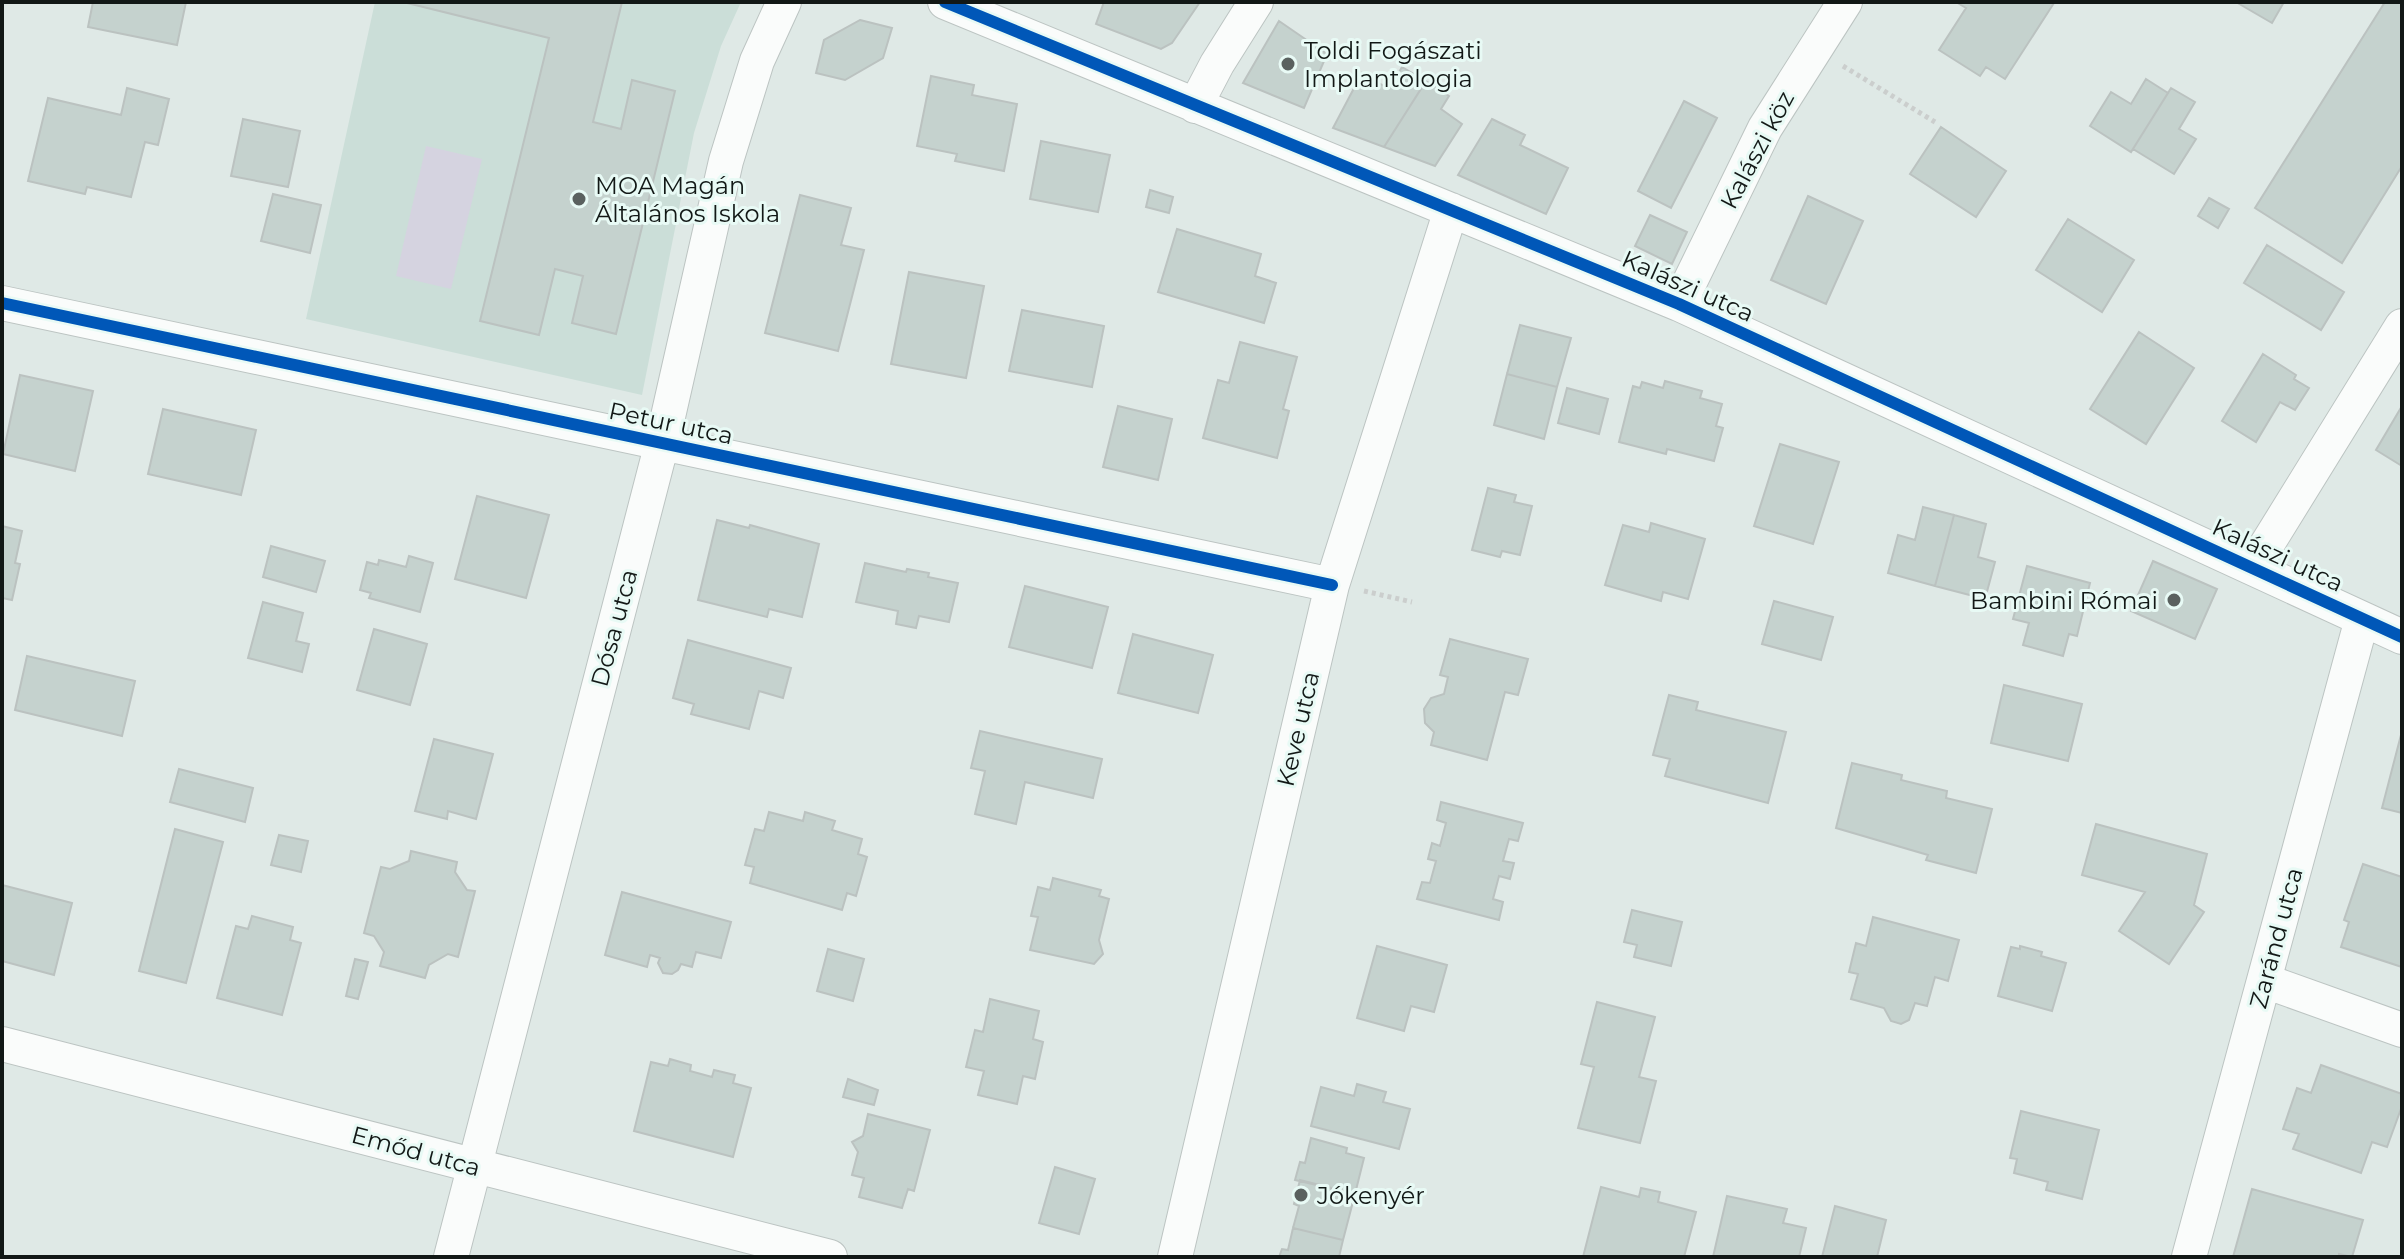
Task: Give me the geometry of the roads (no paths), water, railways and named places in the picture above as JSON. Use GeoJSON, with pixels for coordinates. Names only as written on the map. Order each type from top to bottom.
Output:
{"type":"FeatureCollection","features":[{"type":"Feature","properties":{"kind":"street","name":"Dósa utca"},"geometry":{"type":"LineString","coordinates":[[451,1257],[662,443],[726,161],[757,61],[784,2]]}},
{"type":"Feature","properties":{"kind":"street","name":"Kalászi utca"},"geometry":{"type":"LineString","coordinates":[[945,2],[1679,304],[2402,637]]}},
{"type":"Feature","properties":{"kind":"street"},"geometry":{"type":"LineString","coordinates":[[1195,106],[1256,2]]}},
{"type":"Feature","properties":{"kind":"street","name":"Kalászi köz"},"geometry":{"type":"LineString","coordinates":[[1679,304],[1765,128],[1845,2]]}},
{"type":"Feature","properties":{"kind":"street","name":"Keve utca"},"geometry":{"type":"LineString","coordinates":[[1175,1257],[1332,585],[1451,210]]}},
{"type":"Feature","properties":{"kind":"street","name":"Petur utca"},"geometry":{"type":"LineString","coordinates":[[2,303],[1332,585]]}},
{"type":"Feature","properties":{"kind":"street"},"geometry":{"type":"LineString","coordinates":[[2253,567],[2402,326]]}},
{"type":"Feature","properties":{"kind":"street","name":"Zaránd utca"},"geometry":{"type":"LineString","coordinates":[[2189,1257],[2362,619]]}},
{"type":"Feature","properties":{"kind":"street"},"geometry":{"type":"LineString","coordinates":[[2265,981],[2402,1030]]}},
{"type":"Feature","properties":{"kind":"street","name":"Emőd utca"},"geometry":{"type":"LineString","coordinates":[[2,1044],[830,1257]]}},
{"type":"Feature","properties":{"kind":"place","name":"Toldi Fogászati Implantologia"},"geometry":{"type":"Point","coordinates":[1288,64]}},
{"type":"Feature","properties":{"kind":"place","name":"MOA Magán Általános Iskola"},"geometry":{"type":"Point","coordinates":[579,199]}},
{"type":"Feature","properties":{"kind":"place","name":"Bambini Római"},"geometry":{"type":"Point","coordinates":[2174,600]}},
{"type":"Feature","properties":{"kind":"place","name":"Jókenyér"},"geometry":{"type":"Point","coordinates":[1301,1195]}}]}
